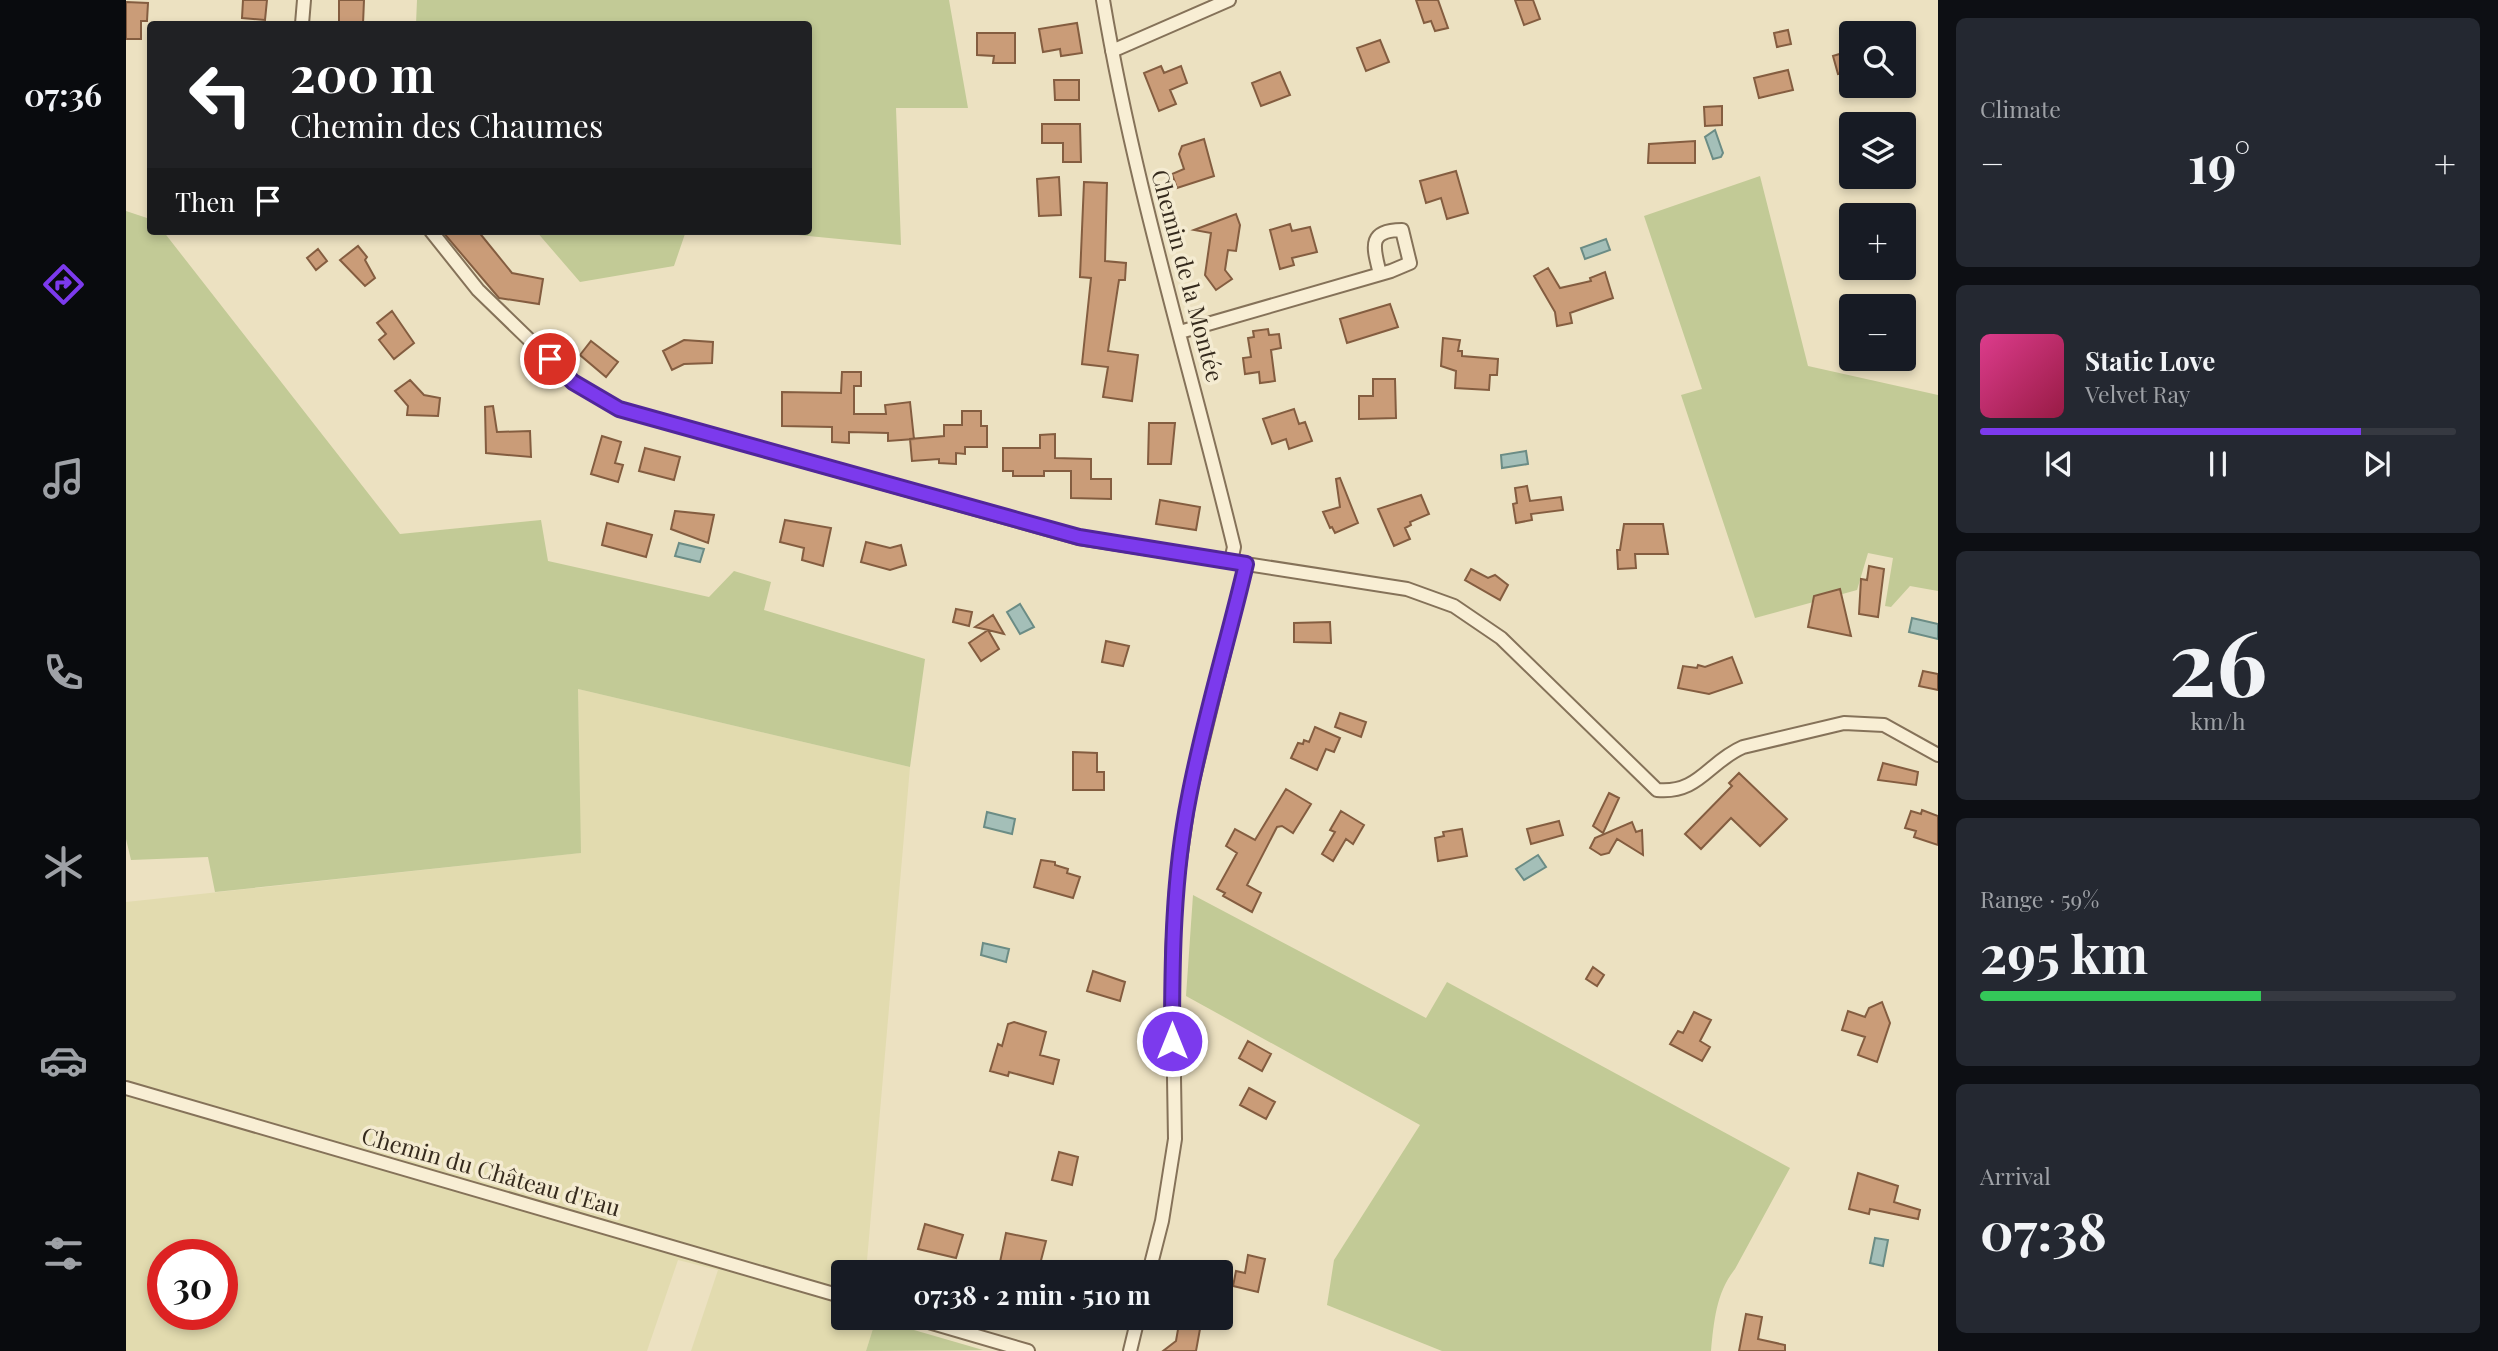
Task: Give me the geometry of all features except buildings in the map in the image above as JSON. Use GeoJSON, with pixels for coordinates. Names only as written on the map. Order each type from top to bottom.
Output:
{"type":"FeatureCollection","features":[{"type":"Feature","properties":{"kind":"street"},"geometry":{"type":"LineString","coordinates":[[302,21],[304,0]]}},
{"type":"Feature","properties":{"kind":"street","name":"Chemin de la Montée"},"geometry":{"type":"LineString","coordinates":[[1102,0],[1141,191],[1234,547],[1231,561]]}},
{"type":"Feature","properties":{"kind":"street"},"geometry":{"type":"LineString","coordinates":[[1112,51],[1229,0]]}},
{"type":"Feature","properties":{"kind":"street"},"geometry":{"type":"LineString","coordinates":[[434,235],[478,290],[573,382],[619,409],[1079,537],[1407,589],[1454,606],[1501,638],[1657,790],[1674,792],[1689,788],[1727,754],[1743,747],[1844,723],[1884,725],[1938,755]]}},
{"type":"Feature","properties":{"kind":"street"},"geometry":{"type":"LineString","coordinates":[[1180,332],[1380,274]]}},
{"type":"Feature","properties":{"kind":"street"},"geometry":{"type":"LineString","coordinates":[[1152,1260],[1162,1221],[1175,1139],[1171,954],[1176,888],[1189,797],[1246,564]]}},
{"type":"Feature","properties":{"kind":"street","name":"Chemin du Château d'Eau"},"geometry":{"type":"LineString","coordinates":[[126,1088],[831,1293]]}},
{"type":"Feature","properties":{"kind":"street"},"geometry":{"type":"LineString","coordinates":[[956,1330],[1028,1351]]}},
{"type":"Feature","properties":{"kind":"street"},"geometry":{"type":"LineString","coordinates":[[1130,1351],[1135,1330]]}},
{"type":"Feature","properties":{"kind":"shaded area"},"geometry":{"type":"Polygon","coordinates":[[[578,689],[910,767],[867,1260],[831,1260],[831,1330],[873,1330],[866,1351],[691,1351],[718,1270],[678,1260],[647,1351],[126,1351],[126,902],[580,853],[578,689]]]}},
{"type":"Feature","properties":{"kind":"green space"},"geometry":{"type":"Polygon","coordinates":[[[417,0],[949,0],[968,108],[896,108],[901,245],[798,235],[812,235],[812,21],[416,21],[417,0]]]}},
{"type":"Feature","properties":{"kind":"green space"},"geometry":{"type":"Polygon","coordinates":[[[1760,176],[1808,366],[1938,395],[1938,591],[1910,586],[1891,607],[1885,606],[1893,558],[1868,553],[1857,590],[1755,618],[1681,395],[1702,389],[1644,216],[1760,176]]]}},
{"type":"Feature","properties":{"kind":"green space"},"geometry":{"type":"Polygon","coordinates":[[[126,211],[147,218],[147,235],[166,235],[400,534],[541,520],[548,561],[709,597],[734,571],[771,582],[764,610],[925,659],[910,767],[578,689],[581,853],[215,892],[208,857],[131,860],[126,839],[126,211]]]}},
{"type":"Feature","properties":{"kind":"green space"},"geometry":{"type":"Polygon","coordinates":[[[539,235],[685,235],[674,266],[580,282],[539,235]]]}},
{"type":"Feature","properties":{"kind":"green space"},"geometry":{"type":"Polygon","coordinates":[[[1193,895],[1426,1018],[1447,982],[1790,1168],[1724,1288],[1715,1318],[1711,1351],[1442,1351],[1327,1305],[1334,1260],[1420,1125],[1186,996],[1193,895]]]}},
{"type":"Feature","properties":{"kind":"green space"},"geometry":{"type":"Polygon","coordinates":[[[873,1330],[914,1330],[983,1350],[866,1351],[873,1330]]]}},
{"type":"Feature","properties":{"kind":"water"},"geometry":{"type":"Polygon","coordinates":[[[1715,130],[1723,153],[1721,157],[1713,159],[1705,137],[1715,130]]]}},
{"type":"Feature","properties":{"kind":"water"},"geometry":{"type":"Polygon","coordinates":[[[1606,239],[1610,250],[1585,259],[1581,248],[1606,239]]]}},
{"type":"Feature","properties":{"kind":"water"},"geometry":{"type":"Polygon","coordinates":[[[1526,451],[1528,464],[1502,468],[1501,455],[1526,451]]]}},
{"type":"Feature","properties":{"kind":"water"},"geometry":{"type":"Polygon","coordinates":[[[679,543],[704,549],[700,562],[675,556],[679,543]]]}},
{"type":"Feature","properties":{"kind":"water"},"geometry":{"type":"Polygon","coordinates":[[[1020,604],[1034,627],[1020,634],[1007,612],[1020,604]]]}},
{"type":"Feature","properties":{"kind":"water"},"geometry":{"type":"Polygon","coordinates":[[[1912,618],[1938,624],[1938,639],[1909,632],[1912,618]]]}},
{"type":"Feature","properties":{"kind":"water"},"geometry":{"type":"Polygon","coordinates":[[[987,812],[1015,819],[1012,834],[984,827],[987,812]]]}},
{"type":"Feature","properties":{"kind":"water"},"geometry":{"type":"Polygon","coordinates":[[[1538,855],[1546,867],[1524,880],[1516,869],[1538,855]]]}},
{"type":"Feature","properties":{"kind":"water"},"geometry":{"type":"Polygon","coordinates":[[[983,943],[1009,949],[1006,962],[981,955],[983,943]]]}},
{"type":"Feature","properties":{"kind":"water"},"geometry":{"type":"Polygon","coordinates":[[[1875,1238],[1888,1240],[1883,1266],[1870,1263],[1875,1238]]]}},
{"type":"Feature","properties":{"kind":"route"},"geometry":{"type":"LineString","coordinates":[[550,359],[573,382],[619,409],[1079,537],[1246,564],[1189,797],[1176,888],[1171,954],[1172,1041]]}}]}
